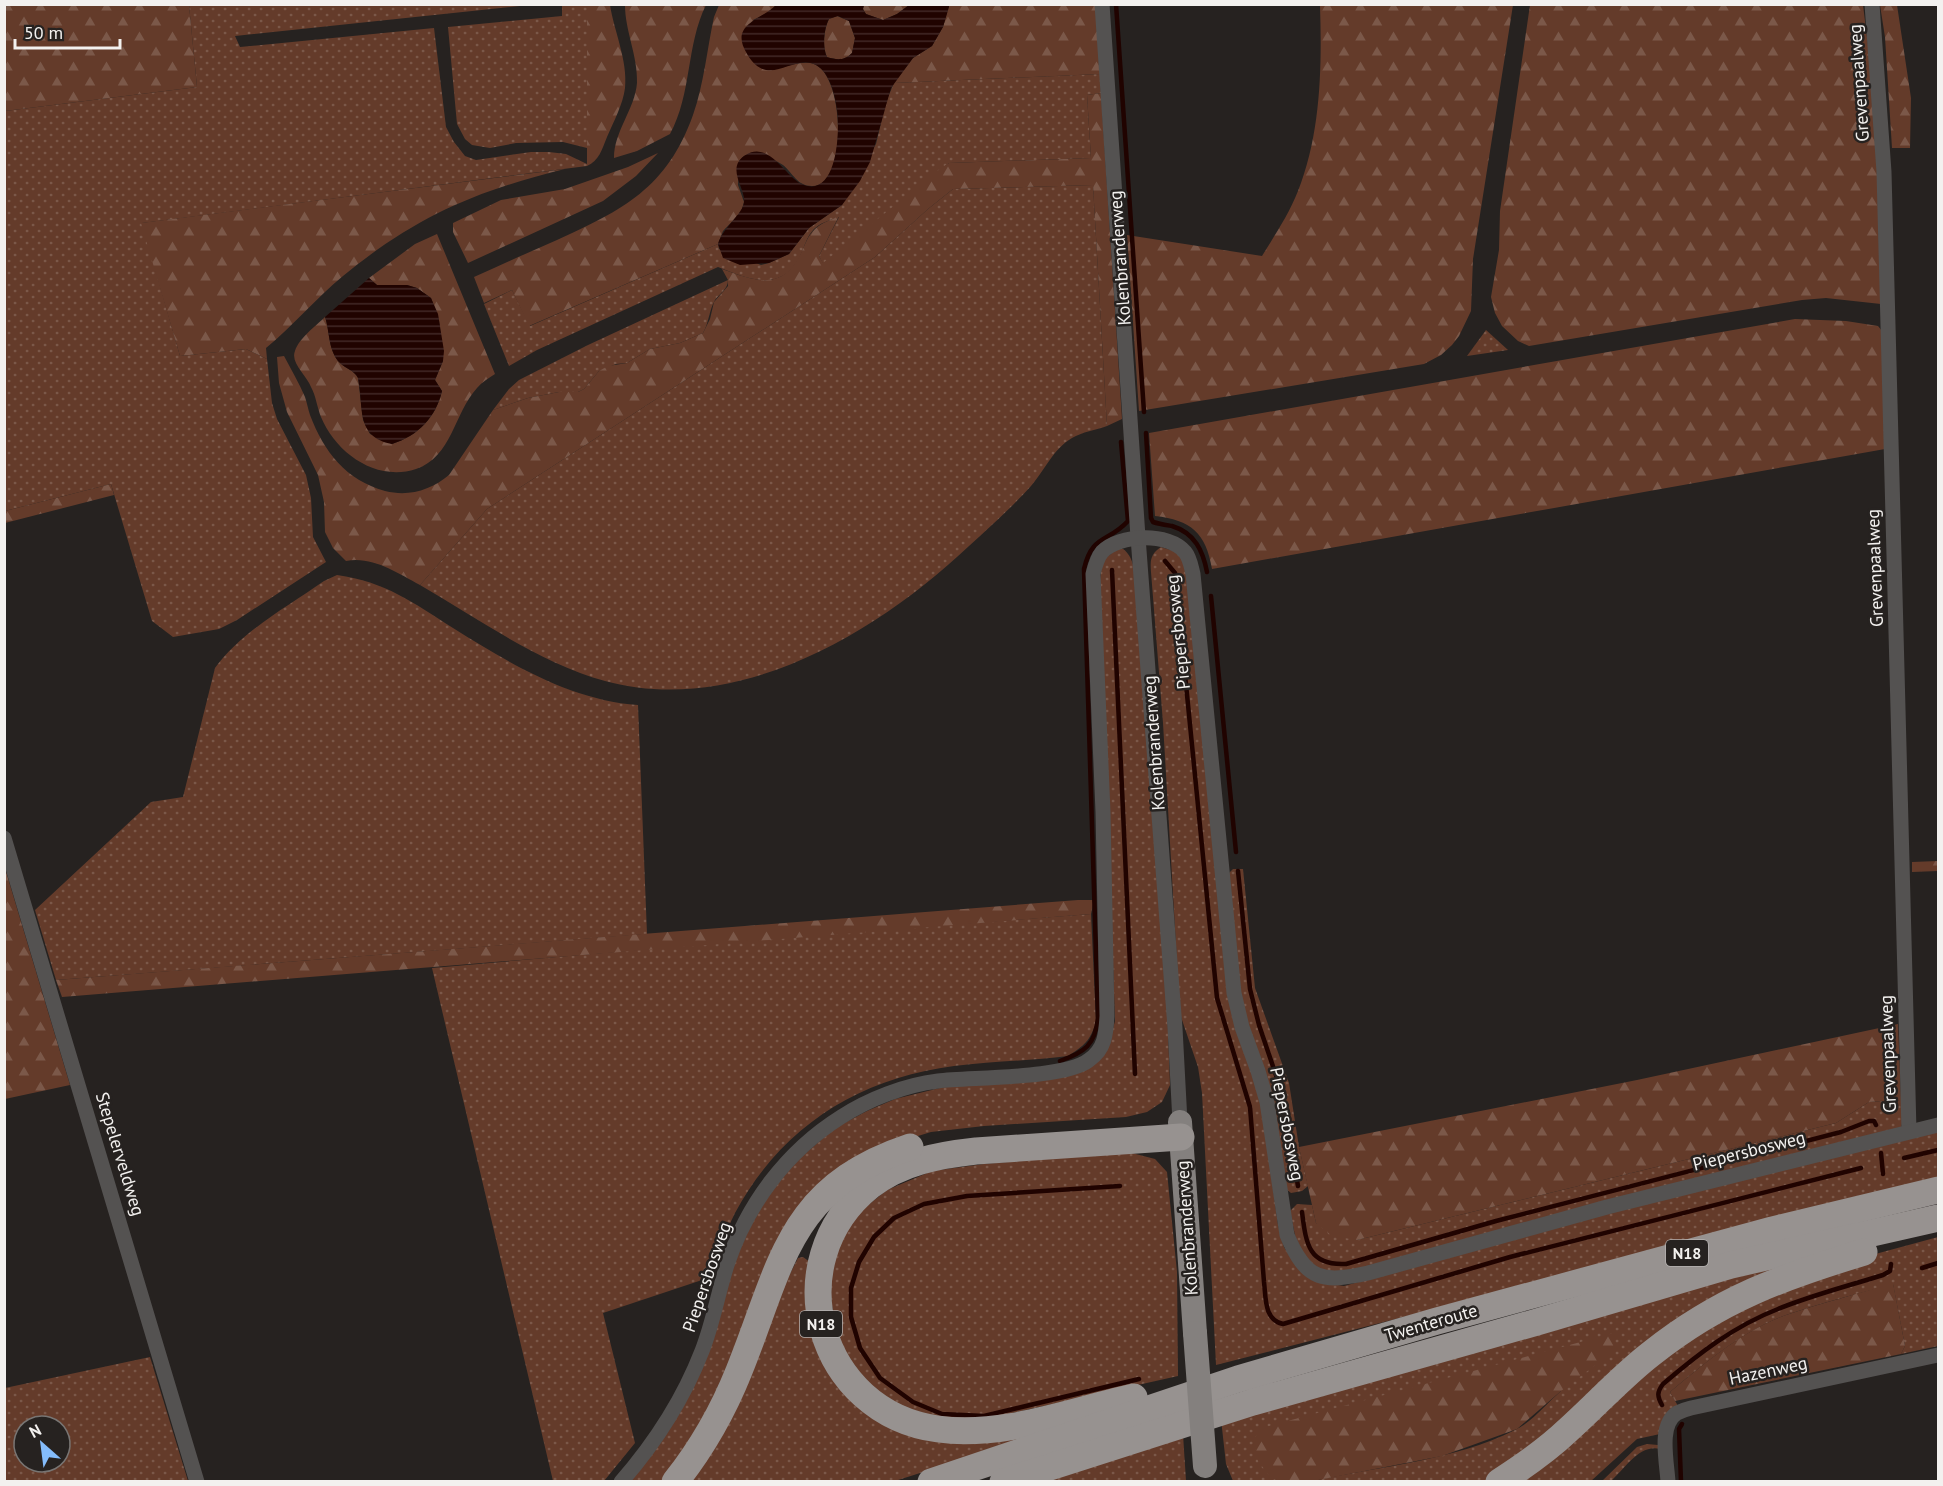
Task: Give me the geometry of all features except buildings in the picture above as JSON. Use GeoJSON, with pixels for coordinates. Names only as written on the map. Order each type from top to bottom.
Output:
{"type":"FeatureCollection","features":[{"type":"Feature","properties":{"kind":"highway","name":"N18"},"geometry":{"type":"LineString","coordinates":[[1180,1129],[951,1154],[907,1165],[889,1174],[856,1199],[832,1232],[820,1270],[818,1290],[822,1327],[840,1369],[868,1400],[896,1418],[936,1429],[958,1431],[1013,1426],[1150,1394],[1238,1379]]}},
{"type":"Feature","properties":{"kind":"highway"},"geometry":{"type":"LineString","coordinates":[[675,1482],[708,1435],[724,1405],[739,1372],[780,1262],[794,1234],[812,1209],[845,1177],[885,1156],[934,1142],[1180,1129]]}},
{"type":"Feature","properties":{"kind":"highway","name":"Twenteroute"},"geometry":{"type":"LineString","coordinates":[[931,1482],[1238,1379],[1437,1321],[1714,1246],[1938,1190]]}},
{"type":"Feature","properties":{"kind":"highway","name":"Twenteroute"},"geometry":{"type":"LineString","coordinates":[[1003,1482],[1253,1402],[1731,1265],[1938,1218]]}},
{"type":"Feature","properties":{"kind":"highway"},"geometry":{"type":"LineString","coordinates":[[1499,1482],[1542,1453],[1650,1354],[1682,1330],[1712,1312],[1747,1293],[1780,1279],[1938,1227]]}},
{"type":"Feature","properties":{"kind":"main road","name":"Kolenbranderweg"},"geometry":{"type":"LineString","coordinates":[[1180,1129],[1206,1474]]}},
{"type":"Feature","properties":{"kind":"street","name":"Kolenbranderweg"},"geometry":{"type":"LineString","coordinates":[[1102,4],[1138,537],[1175,1028],[1180,1129]]}},
{"type":"Feature","properties":{"kind":"street","name":"Grevenpaalweg"},"geometry":{"type":"LineString","coordinates":[[1872,4],[1884,172],[1910,1131]]}},
{"type":"Feature","properties":{"kind":"street","name":"Piepersbosweg"},"geometry":{"type":"LineString","coordinates":[[621,1482],[667,1422],[689,1382],[712,1321],[727,1264],[739,1234],[754,1205],[771,1180],[795,1153],[819,1132],[843,1116],[898,1091],[936,1082],[994,1078],[1074,1068],[1088,1062],[1098,1053],[1105,1040],[1107,1016],[1103,812],[1093,574],[1096,562],[1103,552],[1116,544],[1138,537],[1172,542],[1184,551],[1193,574],[1234,993],[1242,1027],[1267,1102],[1287,1235],[1294,1252],[1309,1270],[1327,1278],[1368,1273],[1607,1207],[1938,1125]]}},
{"type":"Feature","properties":{"kind":"street","name":"Stepelerveldweg"},"geometry":{"type":"LineString","coordinates":[[4,838],[197,1482]]}},
{"type":"Feature","properties":{"kind":"street","name":"Hazenweg"},"geometry":{"type":"LineString","coordinates":[[1668,1482],[1666,1434],[1669,1422],[1677,1413],[1691,1408],[1938,1355]]}},
{"type":"Feature","properties":{"kind":"green space"},"geometry":{"type":"Polygon","coordinates":[[[4,5],[189,5],[197,87],[5,111],[4,5]]]}},
{"type":"Feature","properties":{"kind":"green space"},"geometry":{"type":"Polygon","coordinates":[[[189,5],[529,5],[235,36],[240,47],[434,28],[446,127],[465,156],[476,160],[531,152],[549,152],[566,154],[587,166],[142,223],[180,356],[246,349],[267,359],[272,403],[277,419],[306,475],[311,498],[313,537],[326,562],[237,620],[219,629],[173,637],[152,621],[111,484],[5,511],[5,111],[197,87],[189,5]]]}},
{"type":"Feature","properties":{"kind":"green space"},"geometry":{"type":"Polygon","coordinates":[[[562,5],[587,5],[587,148],[563,142],[516,143],[490,148],[472,145],[465,139],[457,124],[448,27],[562,16],[562,5]]]}},
{"type":"Feature","properties":{"kind":"green space"},"geometry":{"type":"Polygon","coordinates":[[[587,5],[610,5],[623,57],[625,88],[602,150],[597,158],[587,166],[587,5]]]}},
{"type":"Feature","properties":{"kind":"green space"},"geometry":{"type":"Polygon","coordinates":[[[625,5],[706,5],[695,36],[682,103],[670,134],[637,151],[614,158],[617,139],[633,102],[637,83],[636,63],[625,5]]]}},
{"type":"Feature","properties":{"kind":"green space"},"geometry":{"type":"Polygon","coordinates":[[[719,5],[776,5],[769,12],[753,20],[775,69],[812,63],[826,75],[833,90],[838,132],[831,170],[823,182],[812,186],[803,184],[780,163],[753,152],[739,161],[738,185],[744,202],[741,212],[723,231],[718,244],[529,326],[512,290],[484,303],[474,277],[602,218],[640,194],[656,179],[670,161],[693,115],[703,79],[714,17],[719,5]]]}},
{"type":"Feature","properties":{"kind":"green space"},"geometry":{"type":"Polygon","coordinates":[[[864,5],[909,5],[883,20],[866,14],[863,9],[864,5]]]}},
{"type":"Feature","properties":{"kind":"green space"},"geometry":{"type":"Polygon","coordinates":[[[949,5],[1096,5],[1100,74],[894,83],[913,58],[932,46],[943,27],[949,5]]]}},
{"type":"Feature","properties":{"kind":"green space"},"geometry":{"type":"Polygon","coordinates":[[[1320,5],[1513,5],[1473,259],[1471,311],[1452,345],[1441,355],[1424,364],[1139,411],[1127,235],[1262,256],[1282,224],[1306,169],[1316,123],[1318,100],[1321,52],[1320,5]]]}},
{"type":"Feature","properties":{"kind":"green space"},"geometry":{"type":"Polygon","coordinates":[[[1530,5],[1863,5],[1876,111],[1881,304],[1826,298],[1802,300],[1529,346],[1518,341],[1502,326],[1495,313],[1491,297],[1499,250],[1500,211],[1530,5]]]}},
{"type":"Feature","properties":{"kind":"green space"},"geometry":{"type":"Polygon","coordinates":[[[1880,5],[1897,5],[1911,98],[1910,148],[1892,148],[1885,37],[1880,5]]]}},
{"type":"Feature","properties":{"kind":"green space"},"geometry":{"type":"Polygon","coordinates":[[[837,16],[849,21],[855,38],[852,53],[840,59],[834,59],[827,57],[824,43],[827,23],[829,19],[837,16]]]}},
{"type":"Feature","properties":{"kind":"green space"},"geometry":{"type":"Polygon","coordinates":[[[1100,74],[1101,93],[1087,95],[1091,158],[949,163],[823,264],[819,256],[839,217],[822,223],[811,232],[799,258],[782,276],[772,280],[762,280],[718,267],[537,350],[509,366],[484,304],[512,290],[530,326],[718,244],[719,249],[761,265],[789,254],[809,228],[842,205],[876,144],[886,102],[894,83],[1100,74]]]}},
{"type":"Feature","properties":{"kind":"green space"},"geometry":{"type":"Polygon","coordinates":[[[1101,93],[1122,419],[1107,426],[1093,185],[953,189],[875,257],[487,509],[420,585],[375,563],[346,561],[333,548],[325,532],[324,502],[318,475],[287,412],[279,383],[277,357],[284,356],[298,381],[322,441],[338,463],[359,480],[385,491],[411,493],[419,491],[435,485],[449,475],[493,410],[528,398],[559,392],[578,392],[584,389],[599,371],[608,366],[627,363],[650,349],[680,343],[703,333],[710,319],[714,302],[728,286],[728,280],[722,269],[746,277],[767,280],[785,274],[794,265],[813,231],[839,216],[819,256],[823,263],[949,163],[1091,158],[1087,95],[1101,93]]]}},
{"type":"Feature","properties":{"kind":"green space"},"geometry":{"type":"Polygon","coordinates":[[[658,153],[636,176],[603,201],[468,263],[453,232],[453,223],[501,200],[565,189],[628,167],[658,153]]]}},
{"type":"Feature","properties":{"kind":"green space"},"geometry":{"type":"Polygon","coordinates":[[[565,169],[474,197],[395,237],[323,293],[266,348],[267,359],[246,349],[180,356],[141,223],[565,169]]]}},
{"type":"Feature","properties":{"kind":"green space"},"geometry":{"type":"Polygon","coordinates":[[[1093,185],[1107,426],[1080,434],[1065,443],[1024,494],[969,546],[892,609],[848,636],[802,660],[754,677],[705,687],[655,689],[605,681],[556,663],[510,639],[420,585],[487,509],[875,257],[953,189],[1093,185]]]}},
{"type":"Feature","properties":{"kind":"green space"},"geometry":{"type":"Polygon","coordinates":[[[437,234],[495,374],[481,384],[469,398],[445,445],[428,463],[416,469],[401,472],[372,468],[347,453],[328,430],[309,383],[297,365],[295,351],[304,337],[325,317],[333,353],[342,365],[358,378],[363,420],[370,434],[392,444],[418,431],[435,409],[442,391],[435,380],[443,361],[439,320],[431,298],[417,288],[407,285],[377,285],[369,278],[415,244],[437,234]]]}},
{"type":"Feature","properties":{"kind":"green space"},"geometry":{"type":"Polygon","coordinates":[[[728,280],[713,304],[703,333],[680,343],[650,349],[627,363],[616,364],[599,371],[584,389],[578,392],[559,392],[528,398],[493,410],[519,380],[728,280]]]}},
{"type":"Feature","properties":{"kind":"green space"},"geometry":{"type":"Polygon","coordinates":[[[1795,319],[1846,321],[1878,326],[1882,331],[1885,449],[1212,569],[1206,546],[1195,530],[1178,521],[1155,516],[1149,433],[1795,319]]]}},
{"type":"Feature","properties":{"kind":"green space"},"geometry":{"type":"Polygon","coordinates":[[[1486,330],[1508,350],[1467,356],[1486,330]]]}},
{"type":"Feature","properties":{"kind":"green space"},"geometry":{"type":"Polygon","coordinates":[[[111,484],[114,495],[5,523],[5,511],[111,484]]]}},
{"type":"Feature","properties":{"kind":"green space"},"geometry":{"type":"Polygon","coordinates":[[[1161,547],[1180,553],[1185,565],[1219,875],[1261,1100],[1278,1225],[1284,1247],[1296,1266],[1325,1283],[1344,1286],[1604,1214],[1938,1131],[1938,1180],[1216,1365],[1202,1093],[1198,1067],[1180,1014],[1163,723],[1151,567],[1153,555],[1161,547]]]}},
{"type":"Feature","properties":{"kind":"green space"},"geometry":{"type":"Polygon","coordinates":[[[1117,549],[1123,549],[1130,558],[1134,569],[1137,594],[1166,978],[1170,1085],[1162,1102],[1147,1112],[1126,1117],[984,1126],[931,1132],[882,1147],[849,1166],[666,1481],[628,1482],[662,1437],[741,1240],[780,1175],[835,1128],[895,1099],[948,1086],[1067,1075],[1110,1040],[1115,1021],[1100,580],[1102,561],[1117,549]]]}},
{"type":"Feature","properties":{"kind":"green space"},"geometry":{"type":"Polygon","coordinates":[[[337,575],[354,578],[398,594],[496,654],[564,688],[613,702],[638,705],[647,934],[56,980],[35,910],[151,802],[183,797],[215,668],[238,642],[252,631],[324,581],[337,575]]]}},
{"type":"Feature","properties":{"kind":"green space"},"geometry":{"type":"Polygon","coordinates":[[[1938,861],[1938,871],[1912,872],[1912,862],[1938,861]]]}},
{"type":"Feature","properties":{"kind":"green space"},"geometry":{"type":"Polygon","coordinates":[[[4,865],[70,1085],[5,1099],[4,1099],[4,865]]]}},
{"type":"Feature","properties":{"kind":"green space"},"geometry":{"type":"Polygon","coordinates":[[[1233,869],[1243,869],[1255,988],[1289,1083],[1308,1186],[1302,1191],[1291,1193],[1285,1188],[1241,1005],[1229,873],[1233,869]]]}},
{"type":"Feature","properties":{"kind":"green space"},"geometry":{"type":"Polygon","coordinates":[[[1094,900],[1091,914],[62,997],[56,980],[1094,900]]]}},
{"type":"Feature","properties":{"kind":"green space"},"geometry":{"type":"Polygon","coordinates":[[[1091,914],[1096,1022],[1086,1042],[1068,1056],[954,1066],[919,1072],[886,1082],[855,1095],[826,1112],[799,1132],[775,1155],[754,1182],[735,1213],[711,1277],[603,1313],[635,1443],[604,1481],[553,1481],[432,968],[776,938],[1091,914]]]}},
{"type":"Feature","properties":{"kind":"green space"},"geometry":{"type":"Polygon","coordinates":[[[1898,1024],[1901,1100],[1869,1102],[1836,1123],[1357,1240],[1332,1236],[1316,1223],[1299,1147],[1637,1080],[1898,1024]]]}},
{"type":"Feature","properties":{"kind":"green space"},"geometry":{"type":"Polygon","coordinates":[[[1901,1100],[1904,1113],[1901,1128],[1362,1270],[1324,1273],[1301,1254],[1290,1211],[1297,1204],[1312,1205],[1316,1223],[1357,1240],[1836,1123],[1869,1102],[1901,1100]]]}},
{"type":"Feature","properties":{"kind":"green space"},"geometry":{"type":"Polygon","coordinates":[[[1128,1152],[1155,1159],[1167,1172],[1177,1272],[1178,1376],[981,1420],[928,1418],[887,1401],[855,1373],[837,1341],[828,1277],[838,1241],[858,1213],[887,1190],[932,1171],[984,1164],[1128,1152]]]}},
{"type":"Feature","properties":{"kind":"green space"},"geometry":{"type":"Polygon","coordinates":[[[1938,1237],[1938,1346],[1901,1354],[1905,1346],[1893,1284],[1786,1315],[1740,1339],[1670,1392],[1678,1406],[1660,1434],[1637,1439],[1591,1481],[1506,1482],[1685,1335],[1857,1259],[1938,1237]]]}},
{"type":"Feature","properties":{"kind":"green space"},"geometry":{"type":"Polygon","coordinates":[[[1887,1239],[1745,1288],[1488,1481],[1313,1481],[1416,1462],[1467,1449],[1515,1430],[1561,1391],[1271,1477],[1279,1481],[1233,1481],[1226,1464],[1221,1419],[1730,1278],[1887,1239]]]}},
{"type":"Feature","properties":{"kind":"green space"},"geometry":{"type":"Polygon","coordinates":[[[803,1257],[810,1262],[865,1404],[1042,1434],[895,1481],[684,1482],[798,1258],[803,1257]]]}},
{"type":"Feature","properties":{"kind":"green space"},"geometry":{"type":"Polygon","coordinates":[[[1893,1283],[1905,1346],[1901,1354],[1675,1401],[1670,1392],[1739,1339],[1770,1322],[1786,1315],[1893,1283]]]}},
{"type":"Feature","properties":{"kind":"green space"},"geometry":{"type":"Polygon","coordinates":[[[1614,1333],[1614,1351],[1561,1391],[1517,1429],[1442,1456],[1313,1481],[1279,1481],[1271,1478],[1258,1461],[1253,1440],[1262,1428],[1614,1333]]]}},
{"type":"Feature","properties":{"kind":"green space"},"geometry":{"type":"Polygon","coordinates":[[[150,1357],[188,1481],[5,1481],[5,1388],[150,1357]]]}},
{"type":"Feature","properties":{"kind":"green space"},"geometry":{"type":"Polygon","coordinates":[[[1183,1434],[1186,1481],[1033,1482],[1183,1434]]]}},
{"type":"Feature","properties":{"kind":"green space"},"geometry":{"type":"Polygon","coordinates":[[[1647,1444],[1658,1445],[1660,1449],[1645,1450],[1611,1481],[1601,1482],[1637,1447],[1647,1444]]]}},
{"type":"Feature","properties":{"kind":"shaded area"},"geometry":{"type":"Polygon","coordinates":[[[776,5],[864,5],[863,9],[866,14],[883,20],[909,5],[949,5],[943,27],[932,46],[913,58],[891,88],[870,162],[860,181],[842,205],[809,228],[789,254],[769,263],[740,265],[723,258],[718,244],[743,207],[744,197],[737,173],[739,161],[753,152],[761,152],[769,155],[797,181],[804,185],[815,186],[824,181],[830,172],[837,145],[838,119],[835,98],[825,73],[816,65],[807,63],[772,70],[763,69],[755,64],[747,54],[742,44],[744,30],[776,5]],[[838,16],[829,19],[824,38],[827,57],[840,59],[852,53],[855,38],[849,21],[838,16]]]}},
{"type":"Feature","properties":{"kind":"shaded area"},"geometry":{"type":"Polygon","coordinates":[[[369,278],[377,285],[407,285],[417,288],[431,298],[438,314],[444,351],[443,361],[435,380],[442,391],[435,409],[418,431],[392,444],[372,435],[367,428],[363,419],[358,378],[342,365],[333,353],[325,317],[369,278]]]}},
{"type":"Feature","properties":{"kind":"waterway"},"geometry":{"type":"LineString","coordinates":[[1116,4],[1144,412]]}},
{"type":"Feature","properties":{"kind":"waterway"},"geometry":{"type":"LineString","coordinates":[[1146,433],[1151,518],[1153,522],[1172,526],[1187,533],[1197,544],[1207,572]]}},
{"type":"Feature","properties":{"kind":"waterway"},"geometry":{"type":"LineString","coordinates":[[1060,1061],[1082,1051],[1087,1046],[1094,1035],[1098,1018],[1084,569],[1087,558],[1096,544],[1128,521],[1121,442]]}},
{"type":"Feature","properties":{"kind":"waterway"},"geometry":{"type":"LineString","coordinates":[[1165,561],[1175,573],[1217,998],[1250,1107],[1265,1295],[1267,1308],[1272,1318],[1283,1324],[1510,1257],[1861,1168]]}},
{"type":"Feature","properties":{"kind":"waterway"},"geometry":{"type":"LineString","coordinates":[[1112,570],[1135,1074]]}},
{"type":"Feature","properties":{"kind":"waterway"},"geometry":{"type":"LineString","coordinates":[[1211,596],[1236,852]]}},
{"type":"Feature","properties":{"kind":"waterway"},"geometry":{"type":"LineString","coordinates":[[1238,871],[1250,989],[1259,1025],[1281,1090],[1298,1186]]}},
{"type":"Feature","properties":{"kind":"waterway"},"geometry":{"type":"LineString","coordinates":[[1302,1212],[1308,1243],[1316,1257],[1333,1264],[1346,1264],[1496,1221],[1841,1132],[1869,1121],[1874,1121],[1876,1125]]}},
{"type":"Feature","properties":{"kind":"waterway"},"geometry":{"type":"LineString","coordinates":[[1904,1158],[1938,1150]]}},
{"type":"Feature","properties":{"kind":"waterway"},"geometry":{"type":"LineString","coordinates":[[1881,1153],[1883,1174]]}},
{"type":"Feature","properties":{"kind":"waterway"},"geometry":{"type":"LineString","coordinates":[[1120,1186],[967,1196],[924,1204],[894,1218],[874,1237],[859,1262],[851,1288],[851,1317],[860,1348],[880,1378],[913,1402],[942,1414],[984,1416],[1139,1379]]}},
{"type":"Feature","properties":{"kind":"waterway"},"geometry":{"type":"LineString","coordinates":[[1922,1268],[1938,1263]]}},
{"type":"Feature","properties":{"kind":"waterway"},"geometry":{"type":"LineString","coordinates":[[1662,1405],[1658,1394],[1663,1384],[1732,1332],[1791,1304],[1883,1275],[1890,1271],[1891,1264]]}},
{"type":"Feature","properties":{"kind":"waterway"},"geometry":{"type":"LineString","coordinates":[[1681,1482],[1679,1429],[1682,1424]]}}]}
